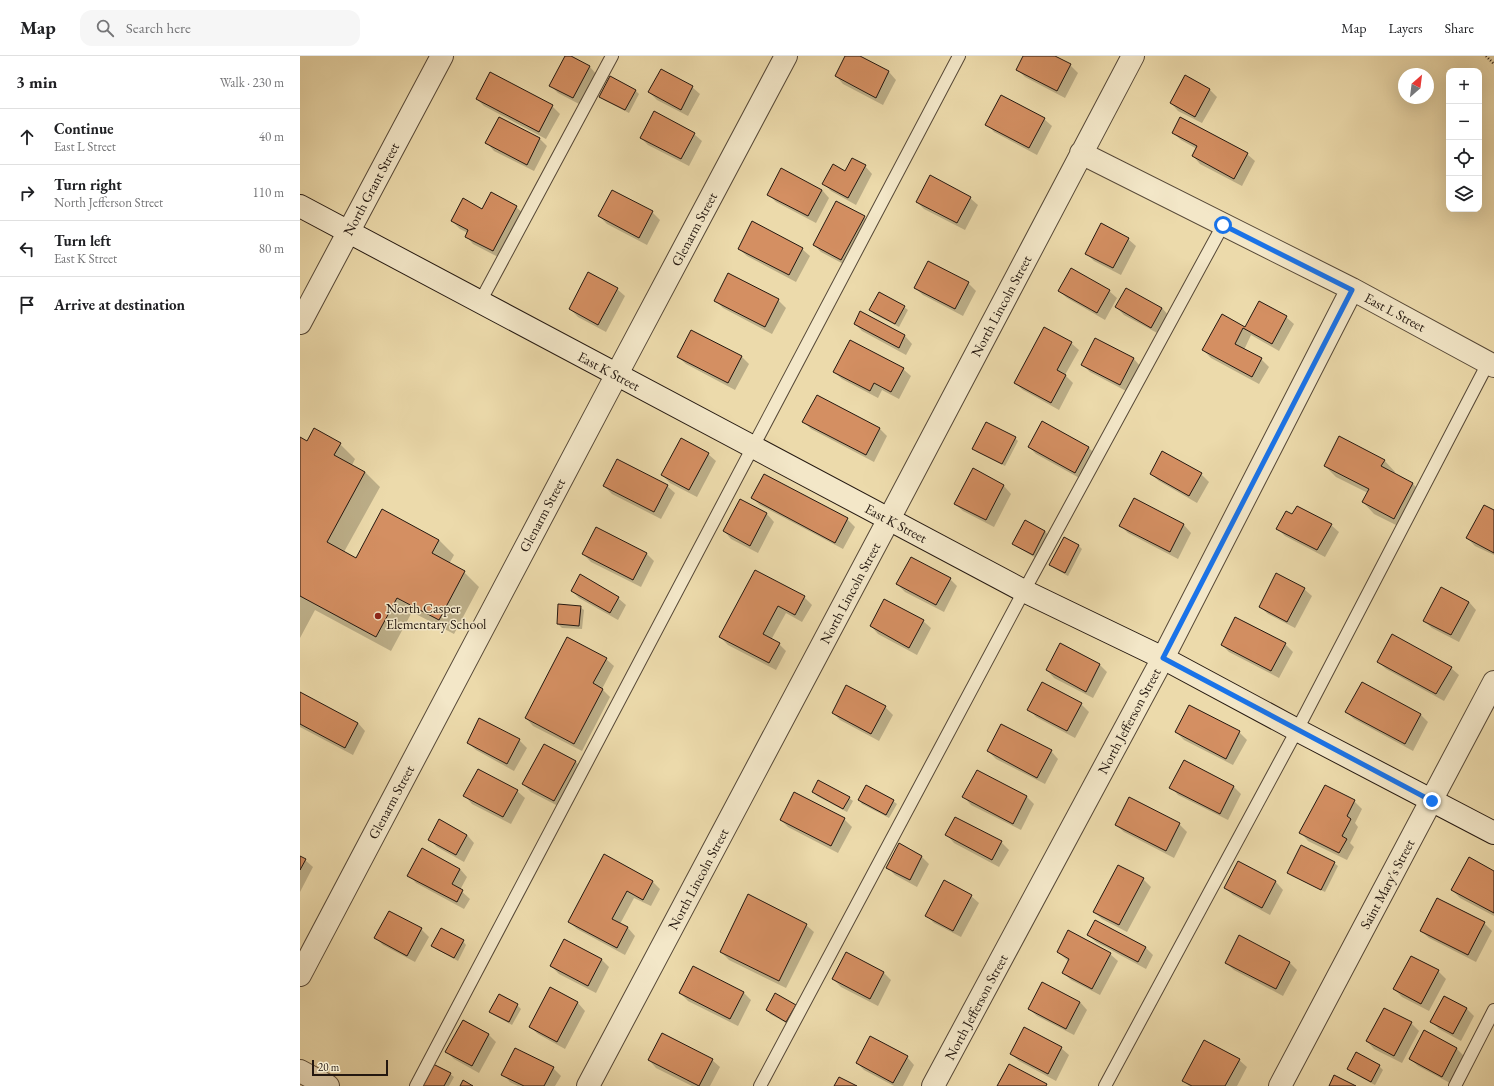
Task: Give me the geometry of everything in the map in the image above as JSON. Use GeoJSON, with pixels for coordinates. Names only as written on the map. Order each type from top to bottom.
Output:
{"type":"FeatureCollection","features":[{"type":"Feature","properties":{"kind":"street","name":"North Grant Street"},"geometry":{"type":"LineString","coordinates":[[300,323],[442,56]]}},
{"type":"Feature","properties":{"kind":"street","name":"Glenarm Street"},"geometry":{"type":"LineString","coordinates":[[300,975],[786,56]]}},
{"type":"Feature","properties":{"kind":"street","name":"North Lincoln Street"},"geometry":{"type":"LineString","coordinates":[[588,1086],[1133,56]]}},
{"type":"Feature","properties":{"kind":"street","name":"East L Street"},"geometry":{"type":"LineString","coordinates":[[1081,153],[1352,290],[1491,364]]}},
{"type":"Feature","properties":{"kind":"street","name":"East K Street"},"geometry":{"type":"LineString","coordinates":[[300,206],[1024,591],[1163,658],[1296,730],[1494,833]]}},
{"type":"Feature","properties":{"kind":"street","name":"North Jefferson Street"},"geometry":{"type":"LineString","coordinates":[[934,1086],[1163,658],[1352,290]]}},
{"type":"Feature","properties":{"kind":"street","name":"Saint Mary's Street"},"geometry":{"type":"LineString","coordinates":[[1280,1086],[1494,682]]}},
{"type":"Feature","properties":{"kind":"street"},"geometry":{"type":"LineString","coordinates":[[300,1071],[328,1086]]}},
{"type":"Feature","properties":{"kind":"lane"},"geometry":{"type":"LineString","coordinates":[[480,302],[612,56]]}},
{"type":"Feature","properties":{"kind":"lane"},"geometry":{"type":"LineString","coordinates":[[416,1086],[960,56]]}},
{"type":"Feature","properties":{"kind":"lane"},"geometry":{"type":"LineString","coordinates":[[760,1086],[1024,591],[1223,225]]}},
{"type":"Feature","properties":{"kind":"lane"},"geometry":{"type":"LineString","coordinates":[[1105,1086],[1491,364]]}},
{"type":"Feature","properties":{"kind":"lane"},"geometry":{"type":"LineString","coordinates":[[1455,1086],[1494,1010]]}},
{"type":"Feature","properties":{"kind":"path"},"geometry":{"type":"LineString","coordinates":[[1486,56],[1494,64]]}},
{"type":"Feature","properties":{"kind":"building"},"geometry":{"type":"Polygon","coordinates":[[[565,56],[571,56],[590,66],[573,98],[549,86],[565,56]]]}},
{"type":"Feature","properties":{"kind":"building"},"geometry":{"type":"Polygon","coordinates":[[[845,56],[860,56],[889,71],[876,98],[835,76],[845,56]]]}},
{"type":"Feature","properties":{"kind":"building"},"geometry":{"type":"Polygon","coordinates":[[[1023,56],[1055,56],[1071,64],[1057,91],[1016,70],[1023,56]]]}},
{"type":"Feature","properties":{"kind":"building"},"geometry":{"type":"Polygon","coordinates":[[[661,69],[693,86],[681,110],[648,92],[661,69]]]}},
{"type":"Feature","properties":{"kind":"building"},"geometry":{"type":"Polygon","coordinates":[[[490,72],[553,105],[539,132],[476,99],[490,72]]]}},
{"type":"Feature","properties":{"kind":"building"},"geometry":{"type":"Polygon","coordinates":[[[1185,75],[1210,89],[1195,117],[1170,103],[1185,75]]]}},
{"type":"Feature","properties":{"kind":"building"},"geometry":{"type":"Polygon","coordinates":[[[610,76],[636,90],[625,110],[599,97],[610,76]]]}},
{"type":"Feature","properties":{"kind":"building"},"geometry":{"type":"Polygon","coordinates":[[[1001,95],[1045,118],[1029,148],[985,125],[1001,95]]]}},
{"type":"Feature","properties":{"kind":"building"},"geometry":{"type":"Polygon","coordinates":[[[654,111],[695,133],[681,159],[640,138],[654,111]]]}},
{"type":"Feature","properties":{"kind":"building"},"geometry":{"type":"Polygon","coordinates":[[[499,117],[540,138],[527,165],[485,143],[499,117]]]}},
{"type":"Feature","properties":{"kind":"building"},"geometry":{"type":"Polygon","coordinates":[[[1180,117],[1248,153],[1234,179],[1192,156],[1197,146],[1172,133],[1180,117]]]}},
{"type":"Feature","properties":{"kind":"building"},"geometry":{"type":"Polygon","coordinates":[[[852,158],[866,165],[848,198],[822,184],[833,164],[845,171],[852,158]]]}},
{"type":"Feature","properties":{"kind":"building"},"geometry":{"type":"Polygon","coordinates":[[[781,168],[822,190],[808,216],[767,195],[781,168]]]}},
{"type":"Feature","properties":{"kind":"building"},"geometry":{"type":"Polygon","coordinates":[[[930,175],[971,197],[957,223],[916,202],[930,175]]]}},
{"type":"Feature","properties":{"kind":"building"},"geometry":{"type":"Polygon","coordinates":[[[612,190],[653,211],[639,238],[598,216],[612,190]]]}},
{"type":"Feature","properties":{"kind":"building"},"geometry":{"type":"Polygon","coordinates":[[[491,192],[517,206],[493,251],[465,237],[468,230],[451,221],[463,198],[482,209],[491,192]]]}},
{"type":"Feature","properties":{"kind":"building"},"geometry":{"type":"Polygon","coordinates":[[[836,201],[865,216],[841,260],[813,245],[836,201]]]}},
{"type":"Feature","properties":{"kind":"building"},"geometry":{"type":"Polygon","coordinates":[[[752,221],[803,248],[789,275],[738,249],[752,221]]]}},
{"type":"Feature","properties":{"kind":"building"},"geometry":{"type":"Polygon","coordinates":[[[1101,223],[1129,238],[1113,268],[1085,254],[1101,223]]]}},
{"type":"Feature","properties":{"kind":"building"},"geometry":{"type":"Polygon","coordinates":[[[928,261],[969,282],[955,309],[914,288],[928,261]]]}},
{"type":"Feature","properties":{"kind":"building"},"geometry":{"type":"Polygon","coordinates":[[[1071,268],[1110,290],[1097,313],[1058,291],[1071,268]]]}},
{"type":"Feature","properties":{"kind":"building"},"geometry":{"type":"Polygon","coordinates":[[[588,272],[618,288],[598,325],[569,309],[588,272]]]}},
{"type":"Feature","properties":{"kind":"building"},"geometry":{"type":"Polygon","coordinates":[[[728,273],[779,299],[765,327],[714,301],[728,273]]]}},
{"type":"Feature","properties":{"kind":"building"},"geometry":{"type":"Polygon","coordinates":[[[1126,288],[1162,308],[1151,328],[1115,307],[1126,288]]]}},
{"type":"Feature","properties":{"kind":"building"},"geometry":{"type":"Polygon","coordinates":[[[879,292],[905,306],[895,324],[869,310],[879,292]]]}},
{"type":"Feature","properties":{"kind":"building"},"geometry":{"type":"Polygon","coordinates":[[[1259,301],[1287,316],[1272,344],[1243,328],[1235,344],[1262,358],[1252,377],[1202,350],[1222,314],[1245,327],[1259,301]]]}},
{"type":"Feature","properties":{"kind":"building"},"geometry":{"type":"Polygon","coordinates":[[[860,311],[905,335],[899,348],[854,324],[860,311]]]}},
{"type":"Feature","properties":{"kind":"building"},"geometry":{"type":"Polygon","coordinates":[[[1044,327],[1072,342],[1057,370],[1066,375],[1051,403],[1014,383],[1044,327]]]}},
{"type":"Feature","properties":{"kind":"building"},"geometry":{"type":"Polygon","coordinates":[[[691,330],[742,356],[728,383],[677,357],[691,330]]]}},
{"type":"Feature","properties":{"kind":"building"},"geometry":{"type":"Polygon","coordinates":[[[1095,338],[1134,358],[1120,385],[1081,365],[1095,338]]]}},
{"type":"Feature","properties":{"kind":"building"},"geometry":{"type":"Polygon","coordinates":[[[850,340],[904,368],[891,392],[874,383],[870,391],[833,372],[850,340]]]}},
{"type":"Feature","properties":{"kind":"building"},"geometry":{"type":"Polygon","coordinates":[[[817,395],[880,428],[866,455],[802,422],[817,395]]]}},
{"type":"Feature","properties":{"kind":"building"},"geometry":{"type":"Polygon","coordinates":[[[1042,421],[1089,447],[1075,473],[1028,447],[1042,421]]]}},
{"type":"Feature","properties":{"kind":"building"},"geometry":{"type":"Polygon","coordinates":[[[986,422],[1016,437],[1002,464],[972,449],[986,422]]]}},
{"type":"Feature","properties":{"kind":"building"},"geometry":{"type":"Polygon","coordinates":[[[314,428],[341,443],[334,455],[365,472],[327,542],[356,558],[382,509],[439,540],[432,553],[465,571],[439,620],[397,598],[376,637],[300,596],[300,437],[307,441],[314,428]]]}},
{"type":"Feature","properties":{"kind":"building"},"geometry":{"type":"Polygon","coordinates":[[[1339,436],[1385,460],[1381,466],[1413,483],[1394,519],[1362,502],[1369,489],[1324,466],[1339,436]]]}},
{"type":"Feature","properties":{"kind":"building"},"geometry":{"type":"Polygon","coordinates":[[[681,438],[709,453],[689,490],[661,475],[681,438]]]}},
{"type":"Feature","properties":{"kind":"building"},"geometry":{"type":"Polygon","coordinates":[[[1162,451],[1202,473],[1189,496],[1150,474],[1162,451]]]}},
{"type":"Feature","properties":{"kind":"building"},"geometry":{"type":"Polygon","coordinates":[[[617,459],[668,485],[654,512],[603,486],[617,459]]]}},
{"type":"Feature","properties":{"kind":"building"},"geometry":{"type":"Polygon","coordinates":[[[973,468],[1004,485],[986,520],[954,504],[973,468]]]}},
{"type":"Feature","properties":{"kind":"building"},"geometry":{"type":"Polygon","coordinates":[[[764,474],[848,518],[835,543],[751,498],[764,474]]]}},
{"type":"Feature","properties":{"kind":"building"},"geometry":{"type":"Polygon","coordinates":[[[1134,498],[1184,524],[1170,552],[1119,526],[1134,498]]]}},
{"type":"Feature","properties":{"kind":"building"},"geometry":{"type":"Polygon","coordinates":[[[740,499],[767,513],[750,546],[723,531],[740,499]]]}},
{"type":"Feature","properties":{"kind":"building"},"geometry":{"type":"Polygon","coordinates":[[[1484,505],[1494,510],[1494,553],[1466,538],[1484,505]]]}},
{"type":"Feature","properties":{"kind":"building"},"geometry":{"type":"Polygon","coordinates":[[[1297,506],[1332,524],[1317,550],[1276,529],[1286,511],[1292,514],[1297,506]]]}},
{"type":"Feature","properties":{"kind":"building"},"geometry":{"type":"Polygon","coordinates":[[[1025,520],[1045,531],[1033,555],[1012,544],[1025,520]]]}},
{"type":"Feature","properties":{"kind":"building"},"geometry":{"type":"Polygon","coordinates":[[[596,527],[647,553],[633,580],[582,554],[596,527]]]}},
{"type":"Feature","properties":{"kind":"building"},"geometry":{"type":"Polygon","coordinates":[[[1064,537],[1079,545],[1065,573],[1049,565],[1064,537]]]}},
{"type":"Feature","properties":{"kind":"building"},"geometry":{"type":"Polygon","coordinates":[[[911,557],[951,578],[936,605],[896,584],[911,557]]]}},
{"type":"Feature","properties":{"kind":"building"},"geometry":{"type":"Polygon","coordinates":[[[755,570],[805,596],[795,615],[778,606],[763,634],[780,643],[769,663],[719,637],[755,570]]]}},
{"type":"Feature","properties":{"kind":"building"},"geometry":{"type":"Polygon","coordinates":[[[1276,573],[1305,588],[1287,622],[1259,607],[1276,573]]]}},
{"type":"Feature","properties":{"kind":"building"},"geometry":{"type":"Polygon","coordinates":[[[580,574],[619,597],[610,613],[571,591],[580,574]]]}},
{"type":"Feature","properties":{"kind":"building"},"geometry":{"type":"Polygon","coordinates":[[[1441,587],[1469,602],[1451,635],[1423,621],[1441,587]]]}},
{"type":"Feature","properties":{"kind":"building"},"geometry":{"type":"Polygon","coordinates":[[[884,599],[924,620],[909,648],[870,626],[884,599]]]}},
{"type":"Feature","properties":{"kind":"building"},"geometry":{"type":"Polygon","coordinates":[[[558,604],[581,606],[579,626],[557,624],[558,604]]]}},
{"type":"Feature","properties":{"kind":"building"},"geometry":{"type":"Polygon","coordinates":[[[1235,617],[1286,643],[1271,671],[1221,645],[1235,617]]]}},
{"type":"Feature","properties":{"kind":"building"},"geometry":{"type":"Polygon","coordinates":[[[1392,634],[1452,667],[1436,694],[1377,662],[1392,634]]]}},
{"type":"Feature","properties":{"kind":"building"},"geometry":{"type":"Polygon","coordinates":[[[567,637],[607,658],[593,683],[603,689],[574,744],[525,718],[567,637]]]}},
{"type":"Feature","properties":{"kind":"building"},"geometry":{"type":"Polygon","coordinates":[[[1060,643],[1100,664],[1086,692],[1046,670],[1060,643]]]}},
{"type":"Feature","properties":{"kind":"building"},"geometry":{"type":"Polygon","coordinates":[[[1042,682],[1082,703],[1067,731],[1027,710],[1042,682]]]}},
{"type":"Feature","properties":{"kind":"building"},"geometry":{"type":"Polygon","coordinates":[[[1362,682],[1421,714],[1405,744],[1345,712],[1362,682]]]}},
{"type":"Feature","properties":{"kind":"building"},"geometry":{"type":"Polygon","coordinates":[[[846,685],[886,706],[871,734],[832,713],[846,685]]]}},
{"type":"Feature","properties":{"kind":"building"},"geometry":{"type":"Polygon","coordinates":[[[300,692],[358,723],[345,748],[300,724],[300,692]]]}},
{"type":"Feature","properties":{"kind":"building"},"geometry":{"type":"Polygon","coordinates":[[[1189,705],[1240,731],[1226,759],[1175,732],[1189,705]]]}},
{"type":"Feature","properties":{"kind":"building"},"geometry":{"type":"Polygon","coordinates":[[[479,718],[520,739],[507,764],[467,743],[479,718]]]}},
{"type":"Feature","properties":{"kind":"building"},"geometry":{"type":"Polygon","coordinates":[[[1001,724],[1052,750],[1037,778],[987,751],[1001,724]]]}},
{"type":"Feature","properties":{"kind":"building"},"geometry":{"type":"Polygon","coordinates":[[[544,744],[576,761],[554,801],[522,784],[544,744]]]}},
{"type":"Feature","properties":{"kind":"building"},"geometry":{"type":"Polygon","coordinates":[[[1184,760],[1234,786],[1220,814],[1169,788],[1184,760]]]}},
{"type":"Feature","properties":{"kind":"building"},"geometry":{"type":"Polygon","coordinates":[[[478,769],[518,790],[503,817],[463,796],[478,769]]]}},
{"type":"Feature","properties":{"kind":"building"},"geometry":{"type":"Polygon","coordinates":[[[977,770],[1027,796],[1013,824],[962,797],[977,770]]]}},
{"type":"Feature","properties":{"kind":"building"},"geometry":{"type":"Polygon","coordinates":[[[818,780],[850,797],[843,809],[812,792],[818,780]]]}},
{"type":"Feature","properties":{"kind":"building"},"geometry":{"type":"Polygon","coordinates":[[[866,785],[894,800],[886,815],[858,800],[866,785]]]}},
{"type":"Feature","properties":{"kind":"building"},"geometry":{"type":"Polygon","coordinates":[[[1325,785],[1355,800],[1347,816],[1351,819],[1342,836],[1347,839],[1339,853],[1299,833],[1325,785]]]}},
{"type":"Feature","properties":{"kind":"building"},"geometry":{"type":"Polygon","coordinates":[[[794,792],[845,818],[831,846],[780,820],[794,792]]]}},
{"type":"Feature","properties":{"kind":"building"},"geometry":{"type":"Polygon","coordinates":[[[1129,797],[1180,823],[1166,851],[1115,825],[1129,797]]]}},
{"type":"Feature","properties":{"kind":"building"},"geometry":{"type":"Polygon","coordinates":[[[955,817],[1002,841],[992,860],[945,835],[955,817]]]}},
{"type":"Feature","properties":{"kind":"building"},"geometry":{"type":"Polygon","coordinates":[[[439,819],[467,835],[456,855],[428,840],[439,819]]]}},
{"type":"Feature","properties":{"kind":"building"},"geometry":{"type":"Polygon","coordinates":[[[899,843],[922,856],[910,880],[886,868],[899,843]]]}},
{"type":"Feature","properties":{"kind":"building"},"geometry":{"type":"Polygon","coordinates":[[[1301,845],[1335,862],[1321,890],[1287,873],[1301,845]]]}},
{"type":"Feature","properties":{"kind":"building"},"geometry":{"type":"Polygon","coordinates":[[[422,848],[460,869],[452,884],[463,890],[457,902],[407,876],[422,848]]]}},
{"type":"Feature","properties":{"kind":"building"},"geometry":{"type":"Polygon","coordinates":[[[604,854],[653,881],[643,900],[627,891],[612,919],[628,927],[617,948],[568,922],[604,854]]]}},
{"type":"Feature","properties":{"kind":"building"},"geometry":{"type":"Polygon","coordinates":[[[300,856],[306,859],[300,870],[300,856]]]}},
{"type":"Feature","properties":{"kind":"building"},"geometry":{"type":"Polygon","coordinates":[[[1469,857],[1494,871],[1494,913],[1451,890],[1469,857]]]}},
{"type":"Feature","properties":{"kind":"building"},"geometry":{"type":"Polygon","coordinates":[[[1238,861],[1276,881],[1262,908],[1224,888],[1238,861]]]}},
{"type":"Feature","properties":{"kind":"building"},"geometry":{"type":"Polygon","coordinates":[[[1118,865],[1144,878],[1119,925],[1093,912],[1118,865]]]}},
{"type":"Feature","properties":{"kind":"building"},"geometry":{"type":"Polygon","coordinates":[[[944,880],[972,895],[953,931],[925,916],[944,880]]]}},
{"type":"Feature","properties":{"kind":"building"},"geometry":{"type":"Polygon","coordinates":[[[748,894],[807,924],[779,981],[720,952],[748,894]]]}},
{"type":"Feature","properties":{"kind":"building"},"geometry":{"type":"Polygon","coordinates":[[[1437,898],[1485,922],[1468,955],[1420,931],[1437,898]]]}},
{"type":"Feature","properties":{"kind":"building"},"geometry":{"type":"Polygon","coordinates":[[[389,911],[422,928],[407,956],[374,938],[389,911]]]}},
{"type":"Feature","properties":{"kind":"building"},"geometry":{"type":"Polygon","coordinates":[[[1095,920],[1146,947],[1138,962],[1087,935],[1095,920]]]}},
{"type":"Feature","properties":{"kind":"building"},"geometry":{"type":"Polygon","coordinates":[[[441,928],[464,940],[454,958],[431,946],[441,928]]]}},
{"type":"Feature","properties":{"kind":"building"},"geometry":{"type":"Polygon","coordinates":[[[1068,930],[1111,953],[1092,989],[1062,973],[1069,959],[1057,952],[1068,930]]]}},
{"type":"Feature","properties":{"kind":"building"},"geometry":{"type":"Polygon","coordinates":[[[1239,935],[1290,962],[1276,989],[1225,963],[1239,935]]]}},
{"type":"Feature","properties":{"kind":"building"},"geometry":{"type":"Polygon","coordinates":[[[564,939],[602,959],[588,986],[550,966],[564,939]]]}},
{"type":"Feature","properties":{"kind":"building"},"geometry":{"type":"Polygon","coordinates":[[[846,952],[884,972],[870,999],[832,979],[846,952]]]}},
{"type":"Feature","properties":{"kind":"building"},"geometry":{"type":"Polygon","coordinates":[[[1411,956],[1439,970],[1421,1004],[1393,989],[1411,956]]]}},
{"type":"Feature","properties":{"kind":"building"},"geometry":{"type":"Polygon","coordinates":[[[693,966],[744,992],[730,1019],[679,993],[693,966]]]}},
{"type":"Feature","properties":{"kind":"building"},"geometry":{"type":"Polygon","coordinates":[[[1042,982],[1080,1002],[1066,1029],[1028,1009],[1042,982]]]}},
{"type":"Feature","properties":{"kind":"building"},"geometry":{"type":"Polygon","coordinates":[[[550,987],[578,1002],[557,1042],[529,1027],[550,987]]]}},
{"type":"Feature","properties":{"kind":"building"},"geometry":{"type":"Polygon","coordinates":[[[775,993],[796,1005],[786,1022],[766,1010],[775,993]]]}},
{"type":"Feature","properties":{"kind":"building"},"geometry":{"type":"Polygon","coordinates":[[[499,994],[518,1004],[509,1022],[489,1012],[499,994]]]}},
{"type":"Feature","properties":{"kind":"building"},"geometry":{"type":"Polygon","coordinates":[[[1444,996],[1467,1008],[1453,1034],[1430,1022],[1444,996]]]}},
{"type":"Feature","properties":{"kind":"building"},"geometry":{"type":"Polygon","coordinates":[[[1384,1008],[1412,1022],[1394,1056],[1366,1041],[1384,1008]]]}},
{"type":"Feature","properties":{"kind":"building"},"geometry":{"type":"Polygon","coordinates":[[[463,1020],[489,1034],[472,1066],[445,1052],[463,1020]]]}},
{"type":"Feature","properties":{"kind":"building"},"geometry":{"type":"Polygon","coordinates":[[[1024,1027],[1062,1047],[1048,1074],[1010,1054],[1024,1027]]]}},
{"type":"Feature","properties":{"kind":"building"},"geometry":{"type":"Polygon","coordinates":[[[1424,1030],[1457,1048],[1442,1077],[1409,1059],[1424,1030]]]}},
{"type":"Feature","properties":{"kind":"building"},"geometry":{"type":"Polygon","coordinates":[[[662,1033],[713,1059],[699,1086],[648,1060],[662,1033]]]}},
{"type":"Feature","properties":{"kind":"building"},"geometry":{"type":"Polygon","coordinates":[[[870,1036],[908,1056],[893,1083],[856,1063],[870,1036]]]}},
{"type":"Feature","properties":{"kind":"building"},"geometry":{"type":"Polygon","coordinates":[[[1204,1040],[1240,1059],[1225,1086],[1192,1086],[1182,1081],[1204,1040]]]}},
{"type":"Feature","properties":{"kind":"building"},"geometry":{"type":"Polygon","coordinates":[[[515,1048],[554,1067],[544,1086],[524,1086],[501,1075],[515,1048]]]}},
{"type":"Feature","properties":{"kind":"building"},"geometry":{"type":"Polygon","coordinates":[[[1356,1052],[1380,1065],[1371,1082],[1347,1069],[1356,1052]]]}},
{"type":"Feature","properties":{"kind":"building"},"geometry":{"type":"Polygon","coordinates":[[[433,1064],[451,1073],[444,1086],[421,1086],[433,1064]]]}},
{"type":"Feature","properties":{"kind":"building"},"geometry":{"type":"Polygon","coordinates":[[[1009,1064],[1047,1084],[1046,1086],[997,1086],[1009,1064]]]}},
{"type":"Feature","properties":{"kind":"building"},"geometry":{"type":"Polygon","coordinates":[[[1334,1075],[1356,1086],[1329,1086],[1334,1075]]]}},
{"type":"Feature","properties":{"kind":"building"},"geometry":{"type":"Polygon","coordinates":[[[839,1077],[857,1086],[834,1086],[839,1077]]]}},
{"type":"Feature","properties":{"kind":"building"},"geometry":{"type":"Polygon","coordinates":[[[463,1080],[473,1086],[460,1086],[463,1080]]]}},
{"type":"Feature","properties":{"kind":"place","name":"North Casper Elementary School"},"geometry":{"type":"Point","coordinates":[378,616]}},
{"type":"Feature","properties":{"kind":"route"},"geometry":{"type":"LineString","coordinates":[[1223,225],[1352,290],[1163,658],[1432,801]]}}]}
